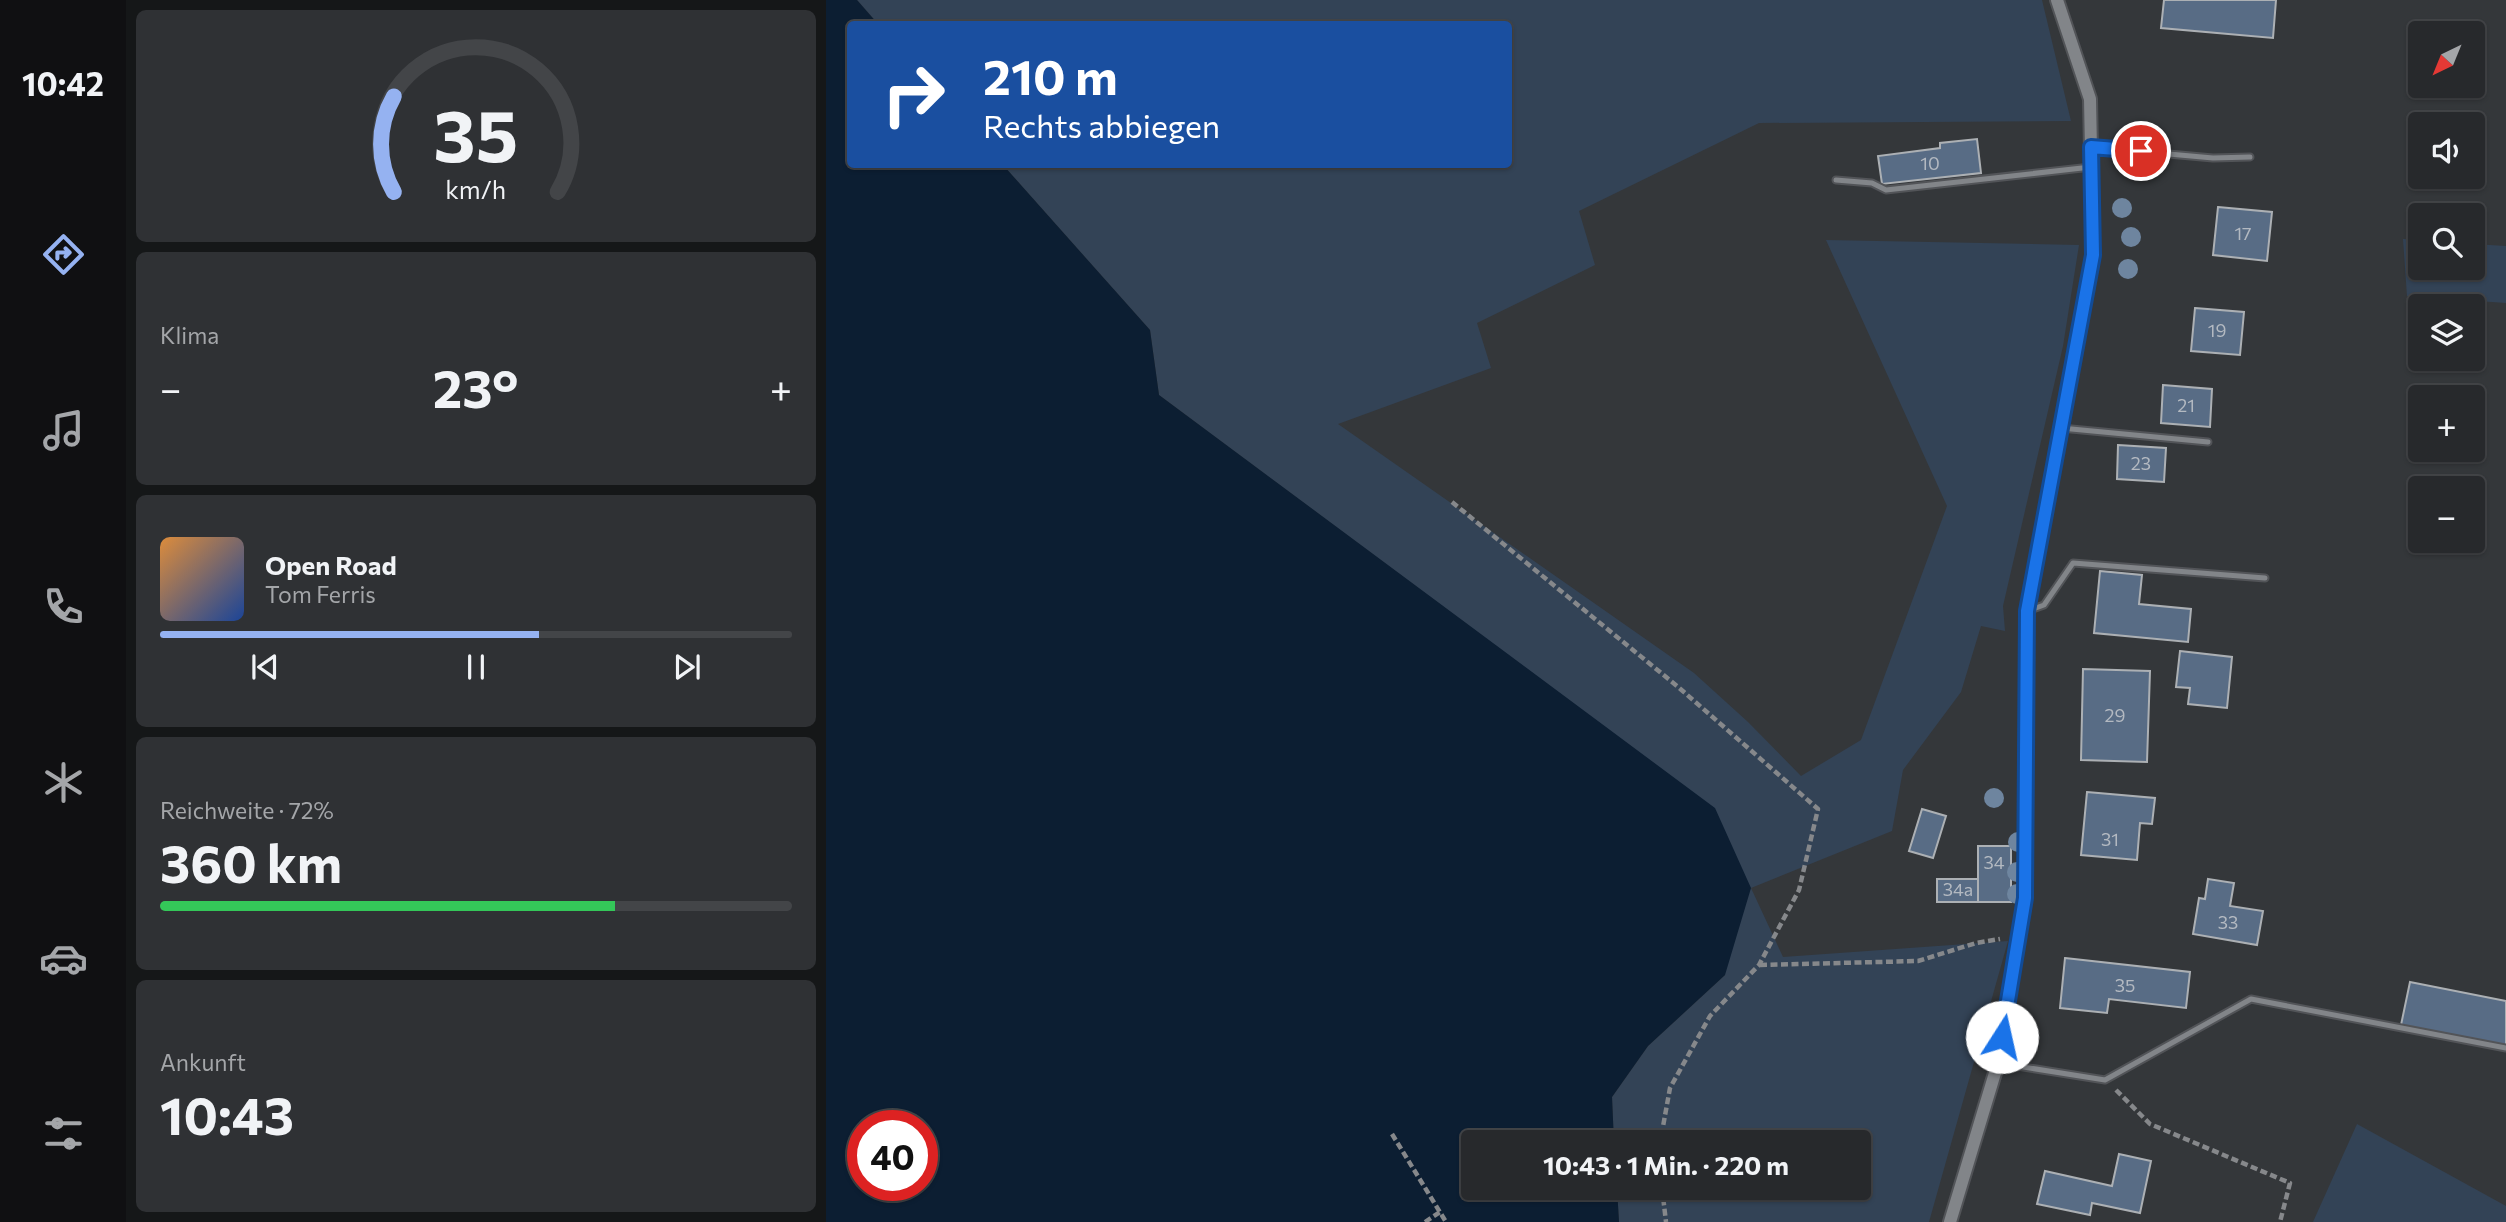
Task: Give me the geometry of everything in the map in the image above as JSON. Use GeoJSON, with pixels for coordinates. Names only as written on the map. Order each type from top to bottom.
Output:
{"type":"FeatureCollection","features":[{"type":"Feature","properties":{"kind":"street"},"geometry":{"type":"LineString","coordinates":[[1950,1222],[1998,1063],[2025,898],[2027,611],[2093,255],[2090,99],[2057,0]]}},
{"type":"Feature","properties":{"kind":"lane"},"geometry":{"type":"LineString","coordinates":[[2091,147],[2213,158],[2250,157]]}},
{"type":"Feature","properties":{"kind":"lane"},"geometry":{"type":"LineString","coordinates":[[1836,180],[1872,183],[1886,190],[2091,167]]}},
{"type":"Feature","properties":{"kind":"lane"},"geometry":{"type":"LineString","coordinates":[[2061,428],[2208,442]]}},
{"type":"Feature","properties":{"kind":"lane"},"geometry":{"type":"LineString","coordinates":[[2027,611],[2044,605],[2073,563],[2265,578]]}},
{"type":"Feature","properties":{"kind":"lane"},"geometry":{"type":"LineString","coordinates":[[1998,1063],[2105,1080],[2251,999],[2506,1048]]}},
{"type":"Feature","properties":{"kind":"path"},"geometry":{"type":"LineString","coordinates":[[1452,502],[1677,685],[1818,809],[1799,890],[1759,965],[1710,1016],[1670,1088],[1662,1130]]}},
{"type":"Feature","properties":{"kind":"path"},"geometry":{"type":"LineString","coordinates":[[1759,965],[1917,961],[1976,943]]}},
{"type":"Feature","properties":{"kind":"path"},"geometry":{"type":"LineString","coordinates":[[2105,1080],[2150,1124],[2290,1183],[2280,1222]]}},
{"type":"Feature","properties":{"kind":"path"},"geometry":{"type":"LineString","coordinates":[[1392,1134],[1446,1222]]}},
{"type":"Feature","properties":{"kind":"path"},"geometry":{"type":"LineString","coordinates":[[1663,1200],[1666,1222]]}},
{"type":"Feature","properties":{"kind":"path"},"geometry":{"type":"LineString","coordinates":[[1425,1222],[1440,1212]]}},
{"type":"Feature","properties":{"kind":"shaded area"},"geometry":{"type":"Polygon","coordinates":[[[826,0],[857,0],[875,21],[847,21],[847,168],[1006,168],[1150,330],[1159,395],[1715,808],[1751,888],[1725,975],[1648,1046],[1612,1097],[1613,1130],[1461,1130],[1461,1200],[1618,1200],[1619,1222],[826,1222],[826,0]]]}},
{"type":"Feature","properties":{"kind":"shaded area"},"geometry":{"type":"Polygon","coordinates":[[[857,0],[2042,0],[2071,121],[1759,123],[1579,211],[1595,265],[1477,323],[1491,368],[1338,424],[1694,673],[1748,722],[1801,776],[1861,740],[1947,506],[1826,240],[2079,245],[2063,346],[2003,606],[2005,631],[1981,626],[1961,692],[1903,770],[1892,831],[1751,888],[1783,957],[2008,941],[1929,1222],[1619,1222],[1618,1200],[1871,1200],[1871,1130],[1613,1130],[1612,1097],[1648,1046],[1725,975],[1715,809],[1159,395],[1150,330],[1006,168],[1512,168],[1512,21],[875,21],[857,0]]]}},
{"type":"Feature","properties":{"kind":"shaded area"},"geometry":{"type":"Polygon","coordinates":[[[2403,239],[2408,239],[2408,280],[2485,280],[2485,245],[2506,246],[2506,303],[2485,302],[2485,294],[2407,296],[2403,239]]]}},
{"type":"Feature","properties":{"kind":"shaded area"},"geometry":{"type":"Polygon","coordinates":[[[2357,1124],[2506,1206],[2506,1222],[2313,1222],[2357,1124]]]}},
{"type":"Feature","properties":{"kind":"building"},"geometry":{"type":"Polygon","coordinates":[[[2164,0],[2276,0],[2273,38],[2161,28],[2164,0]]]}},
{"type":"Feature","properties":{"kind":"building"},"geometry":{"type":"Polygon","coordinates":[[[1977,139],[1981,173],[1882,184],[1878,156],[1940,148],[1940,143],[1977,139]]]}},
{"type":"Feature","properties":{"kind":"building"},"geometry":{"type":"Polygon","coordinates":[[[2218,207],[2272,212],[2267,261],[2213,255],[2218,207]]]}},
{"type":"Feature","properties":{"kind":"building"},"geometry":{"type":"Polygon","coordinates":[[[2195,308],[2244,312],[2240,355],[2191,351],[2195,308]]]}},
{"type":"Feature","properties":{"kind":"building"},"geometry":{"type":"Polygon","coordinates":[[[2163,385],[2212,389],[2210,427],[2161,423],[2163,385]]]}},
{"type":"Feature","properties":{"kind":"building"},"geometry":{"type":"Polygon","coordinates":[[[2118,445],[2166,448],[2164,482],[2117,479],[2118,445]]]}},
{"type":"Feature","properties":{"kind":"building"},"geometry":{"type":"Polygon","coordinates":[[[2100,571],[2142,575],[2139,604],[2191,609],[2188,642],[2094,633],[2100,571]]]}},
{"type":"Feature","properties":{"kind":"building"},"geometry":{"type":"Polygon","coordinates":[[[2180,651],[2232,657],[2227,708],[2188,704],[2190,688],[2176,687],[2180,651]]]}},
{"type":"Feature","properties":{"kind":"building"},"geometry":{"type":"Polygon","coordinates":[[[2083,669],[2150,671],[2147,762],[2081,760],[2083,669]]]}},
{"type":"Feature","properties":{"kind":"building"},"geometry":{"type":"Polygon","coordinates":[[[2087,792],[2155,798],[2152,824],[2140,823],[2137,860],[2081,855],[2087,792]]]}},
{"type":"Feature","properties":{"kind":"building"},"geometry":{"type":"Polygon","coordinates":[[[1922,809],[1946,816],[1933,858],[1909,851],[1922,809]]]}},
{"type":"Feature","properties":{"kind":"building"},"geometry":{"type":"Polygon","coordinates":[[[1978,846],[2011,846],[2011,902],[1978,902],[1978,846]]]}},
{"type":"Feature","properties":{"kind":"building"},"geometry":{"type":"Polygon","coordinates":[[[1937,879],[1978,879],[1978,902],[1937,902],[1937,879]]]}},
{"type":"Feature","properties":{"kind":"building"},"geometry":{"type":"Polygon","coordinates":[[[2208,879],[2234,883],[2230,906],[2263,911],[2257,945],[2193,934],[2199,898],[2205,899],[2208,879]]]}},
{"type":"Feature","properties":{"kind":"building"},"geometry":{"type":"Polygon","coordinates":[[[2065,958],[2190,972],[2186,1008],[2109,999],[2107,1013],[2060,1008],[2065,958]]]}},
{"type":"Feature","properties":{"kind":"building"},"geometry":{"type":"Polygon","coordinates":[[[2410,982],[2506,1001],[2506,1046],[2401,1025],[2410,982]]]}},
{"type":"Feature","properties":{"kind":"building"},"geometry":{"type":"Polygon","coordinates":[[[2119,1154],[2151,1161],[2140,1213],[2092,1203],[2090,1215],[2037,1204],[2045,1171],[2112,1186],[2119,1154]]]}},
{"type":"Feature","properties":{"kind":"route"},"geometry":{"type":"LineString","coordinates":[[2002,1037],[2025,898],[2027,611],[2093,255],[2091,147],[2141,151]]}}]}
